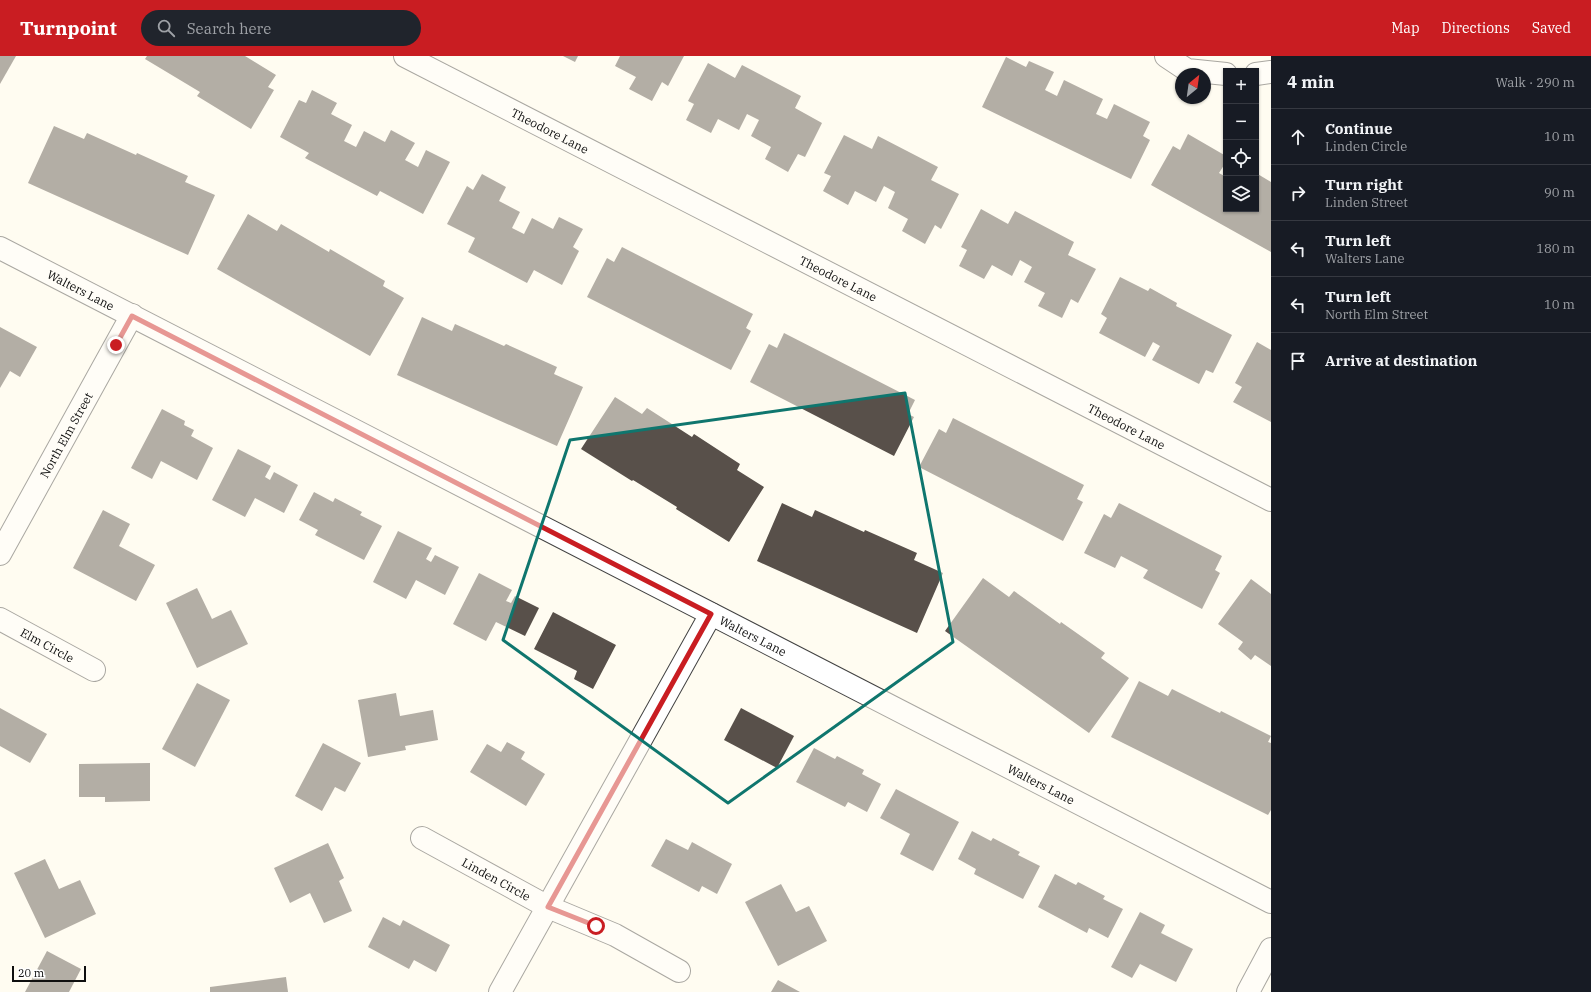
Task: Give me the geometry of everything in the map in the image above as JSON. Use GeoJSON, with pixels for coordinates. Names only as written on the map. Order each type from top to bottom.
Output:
{"type":"FeatureCollection","features":[{"type":"Feature","properties":{"kind":"street","name":"Theodore Lane"},"geometry":{"type":"LineString","coordinates":[[405,56],[1271,500]]}},
{"type":"Feature","properties":{"kind":"street"},"geometry":{"type":"LineString","coordinates":[[1166,56],[1187,70],[1223,74]]}},
{"type":"Feature","properties":{"kind":"street"},"geometry":{"type":"LineString","coordinates":[[1259,74],[1271,72]]}},
{"type":"Feature","properties":{"kind":"street","name":"Walters Lane"},"geometry":{"type":"LineString","coordinates":[[0,248],[1271,902]]}},
{"type":"Feature","properties":{"kind":"street","name":"North Elm Street"},"geometry":{"type":"LineString","coordinates":[[0,554],[132,316]]}},
{"type":"Feature","properties":{"kind":"street"},"geometry":{"type":"LineString","coordinates":[[500,992],[711,614]]}},
{"type":"Feature","properties":{"kind":"street","name":"Elm Circle"},"geometry":{"type":"LineString","coordinates":[[0,619],[94,670]]}},
{"type":"Feature","properties":{"kind":"street","name":"Linden Circle"},"geometry":{"type":"LineString","coordinates":[[422,838],[548,907],[615,935],[679,971]]}},
{"type":"Feature","properties":{"kind":"street"},"geometry":{"type":"LineString","coordinates":[[1248,992],[1271,949]]}},
{"type":"Feature","properties":{"kind":"highlighted area"},"geometry":{"type":"Polygon","coordinates":[[[905,393],[953,642],[728,803],[503,640],[570,440],[905,393]]]}},
{"type":"Feature","properties":{"kind":"building"},"geometry":{"type":"Polygon","coordinates":[[[0,56],[16,56],[0,84],[0,56]]]}},
{"type":"Feature","properties":{"kind":"building"},"geometry":{"type":"Polygon","coordinates":[[[147,56],[245,56],[276,75],[268,87],[274,90],[251,129],[197,96],[200,92],[145,59],[147,56]]]}},
{"type":"Feature","properties":{"kind":"building"},"geometry":{"type":"Polygon","coordinates":[[[563,56],[578,56],[575,62],[563,56]]]}},
{"type":"Feature","properties":{"kind":"building"},"geometry":{"type":"Polygon","coordinates":[[[620,56],[684,56],[668,86],[662,82],[652,101],[629,89],[636,77],[615,66],[620,56]]]}},
{"type":"Feature","properties":{"kind":"building"},"geometry":{"type":"Polygon","coordinates":[[[1006,57],[1026,67],[1029,61],[1054,72],[1045,90],[1057,96],[1064,80],[1103,99],[1096,114],[1107,119],[1114,104],[1150,122],[1143,136],[1150,140],[1131,179],[982,107],[1006,57]]]}},
{"type":"Feature","properties":{"kind":"building"},"geometry":{"type":"Polygon","coordinates":[[[708,63],[735,78],[742,65],[801,96],[795,108],[822,123],[805,157],[798,154],[788,172],[765,159],[771,147],[751,136],[759,120],[747,114],[739,130],[718,119],[711,133],[686,120],[694,104],[688,101],[708,63]]]}},
{"type":"Feature","properties":{"kind":"building"},"geometry":{"type":"Polygon","coordinates":[[[312,90],[337,103],[331,114],[352,125],[344,141],[356,147],[364,131],[385,142],[391,130],[415,143],[405,160],[418,167],[426,150],[450,162],[423,214],[380,191],[377,196],[305,158],[309,153],[280,137],[299,100],[306,103],[312,90]]]}},
{"type":"Feature","properties":{"kind":"building"},"geometry":{"type":"Polygon","coordinates":[[[54,126],[84,139],[87,133],[136,155],[137,153],[188,176],[185,182],[215,195],[188,255],[28,183],[54,126]]]}},
{"type":"Feature","properties":{"kind":"building"},"geometry":{"type":"Polygon","coordinates":[[[1188,134],[1223,154],[1223,167],[1219,173],[1223,175],[1223,212],[1259,212],[1259,175],[1271,182],[1271,252],[1151,185],[1173,146],[1180,150],[1188,134]]]}},
{"type":"Feature","properties":{"kind":"building"},"geometry":{"type":"Polygon","coordinates":[[[844,135],[872,149],[878,136],[938,167],[931,180],[959,194],[941,229],[935,225],[925,244],[902,231],[908,219],[888,208],[895,192],[884,186],[876,202],[855,191],[848,205],[823,191],[831,176],[824,173],[844,135]]]}},
{"type":"Feature","properties":{"kind":"building"},"geometry":{"type":"Polygon","coordinates":[[[482,174],[506,187],[499,201],[520,212],[512,228],[524,234],[532,218],[553,229],[559,217],[583,229],[573,247],[579,251],[562,285],[534,270],[527,283],[468,252],[475,238],[447,224],[467,186],[473,190],[482,174]]]}},
{"type":"Feature","properties":{"kind":"building"},"geometry":{"type":"Polygon","coordinates":[[[981,209],[1008,224],[1015,211],[1074,242],[1068,255],[1096,269],[1078,303],[1071,299],[1062,318],[1038,306],[1045,293],[1024,282],[1032,267],[1020,260],[1012,276],[992,265],[984,279],[959,266],[967,250],[961,247],[981,209]]]}},
{"type":"Feature","properties":{"kind":"building"},"geometry":{"type":"Polygon","coordinates":[[[248,214],[277,231],[281,224],[329,252],[330,249],[385,281],[383,286],[404,298],[370,356],[217,269],[248,214]]]}},
{"type":"Feature","properties":{"kind":"building"},"geometry":{"type":"Polygon","coordinates":[[[622,247],[753,314],[746,328],[751,331],[731,370],[587,297],[607,258],[614,262],[622,247]]]}},
{"type":"Feature","properties":{"kind":"building"},"geometry":{"type":"Polygon","coordinates":[[[1120,277],[1148,291],[1150,288],[1177,303],[1176,306],[1232,335],[1213,373],[1206,370],[1199,384],[1152,360],[1160,346],[1153,342],[1145,357],[1099,333],[1107,318],[1101,314],[1120,277]]]}},
{"type":"Feature","properties":{"kind":"building"},"geometry":{"type":"Polygon","coordinates":[[[422,317],[452,331],[455,324],[504,346],[506,344],[557,367],[554,374],[583,387],[557,446],[397,375],[422,317]]]}},
{"type":"Feature","properties":{"kind":"building"},"geometry":{"type":"Polygon","coordinates":[[[0,327],[37,347],[20,377],[10,371],[0,388],[0,327]]]}},
{"type":"Feature","properties":{"kind":"building"},"geometry":{"type":"Polygon","coordinates":[[[784,333],[915,400],[908,414],[914,417],[894,456],[750,382],[769,344],[777,348],[784,333]]]}},
{"type":"Feature","properties":{"kind":"building"},"geometry":{"type":"Polygon","coordinates":[[[1257,342],[1271,350],[1271,422],[1233,402],[1242,387],[1235,383],[1257,342]]]}},
{"type":"Feature","properties":{"kind":"building"},"geometry":{"type":"Polygon","coordinates":[[[615,397],[642,414],[647,408],[692,437],[694,434],[740,464],[737,470],[764,487],[729,542],[676,509],[677,507],[581,449],[615,397]]]}},
{"type":"Feature","properties":{"kind":"building"},"geometry":{"type":"Polygon","coordinates":[[[162,409],[185,421],[184,425],[194,430],[191,436],[213,448],[197,480],[161,461],[152,479],[131,468],[162,409]]]}},
{"type":"Feature","properties":{"kind":"building"},"geometry":{"type":"Polygon","coordinates":[[[953,418],[1084,485],[1077,499],[1083,502],[1063,541],[919,467],[939,429],[946,433],[953,418]]]}},
{"type":"Feature","properties":{"kind":"building"},"geometry":{"type":"Polygon","coordinates":[[[238,449],[271,466],[265,477],[270,480],[274,472],[298,485],[284,513],[255,498],[245,517],[212,500],[238,449]]]}},
{"type":"Feature","properties":{"kind":"building"},"geometry":{"type":"Polygon","coordinates":[[[314,492],[333,502],[335,498],[362,512],[360,515],[382,526],[364,560],[315,535],[318,530],[299,520],[314,492]]]}},
{"type":"Feature","properties":{"kind":"building"},"geometry":{"type":"Polygon","coordinates":[[[782,503],[812,517],[815,510],[864,532],[865,530],[917,553],[914,560],[943,573],[917,633],[757,561],[782,503]]]}},
{"type":"Feature","properties":{"kind":"building"},"geometry":{"type":"Polygon","coordinates":[[[1119,503],[1222,556],[1215,570],[1220,573],[1202,609],[1143,578],[1148,570],[1121,556],[1115,568],[1084,553],[1104,514],[1111,518],[1119,503]]]}},
{"type":"Feature","properties":{"kind":"building"},"geometry":{"type":"Polygon","coordinates":[[[103,510],[130,524],[119,546],[155,565],[136,601],[73,568],[103,510]]]}},
{"type":"Feature","properties":{"kind":"building"},"geometry":{"type":"Polygon","coordinates":[[[398,531],[432,548],[426,559],[431,562],[435,555],[459,567],[445,595],[416,580],[406,599],[373,582],[398,531]]]}},
{"type":"Feature","properties":{"kind":"building"},"geometry":{"type":"Polygon","coordinates":[[[479,573],[512,590],[506,601],[511,603],[515,596],[539,608],[525,636],[496,622],[486,641],[453,624],[479,573]]]}},
{"type":"Feature","properties":{"kind":"building"},"geometry":{"type":"Polygon","coordinates":[[[983,578],[1009,597],[1014,591],[1060,624],[1061,622],[1105,653],[1101,658],[1129,678],[1089,733],[945,631],[983,578]]]}},
{"type":"Feature","properties":{"kind":"building"},"geometry":{"type":"Polygon","coordinates":[[[1251,579],[1271,594],[1271,666],[1255,655],[1251,660],[1238,649],[1243,642],[1218,624],[1251,579]]]}},
{"type":"Feature","properties":{"kind":"building"},"geometry":{"type":"Polygon","coordinates":[[[197,588],[212,619],[231,610],[248,644],[197,668],[166,603],[197,588]]]}},
{"type":"Feature","properties":{"kind":"building"},"geometry":{"type":"Polygon","coordinates":[[[553,612],[616,645],[593,689],[574,679],[577,671],[534,649],[553,612]]]}},
{"type":"Feature","properties":{"kind":"building"},"geometry":{"type":"Polygon","coordinates":[[[1139,681],[1168,696],[1172,689],[1271,736],[1268,742],[1271,743],[1271,810],[1268,815],[1111,737],[1139,681]]]}},
{"type":"Feature","properties":{"kind":"building"},"geometry":{"type":"Polygon","coordinates":[[[197,683],[230,700],[195,767],[162,749],[197,683]]]}},
{"type":"Feature","properties":{"kind":"building"},"geometry":{"type":"Polygon","coordinates":[[[396,693],[400,716],[433,710],[438,740],[405,746],[406,750],[368,757],[358,700],[396,693]]]}},
{"type":"Feature","properties":{"kind":"building"},"geometry":{"type":"Polygon","coordinates":[[[0,708],[47,734],[30,763],[0,746],[0,708]]]}},
{"type":"Feature","properties":{"kind":"building"},"geometry":{"type":"Polygon","coordinates":[[[741,708],[794,736],[777,768],[724,740],[741,708]]]}},
{"type":"Feature","properties":{"kind":"building"},"geometry":{"type":"Polygon","coordinates":[[[507,742],[525,752],[521,759],[545,774],[526,806],[470,772],[487,744],[501,752],[507,742]]]}},
{"type":"Feature","properties":{"kind":"building"},"geometry":{"type":"Polygon","coordinates":[[[323,743],[361,763],[345,792],[335,787],[322,811],[295,796],[323,743]]]}},
{"type":"Feature","properties":{"kind":"building"},"geometry":{"type":"Polygon","coordinates":[[[814,748],[835,759],[837,756],[864,770],[862,774],[881,784],[867,812],[848,802],[845,807],[796,782],[814,748]]]}},
{"type":"Feature","properties":{"kind":"building"},"geometry":{"type":"Polygon","coordinates":[[[150,763],[150,801],[105,802],[105,797],[79,797],[79,764],[150,763]]]}},
{"type":"Feature","properties":{"kind":"building"},"geometry":{"type":"Polygon","coordinates":[[[896,789],[959,822],[933,871],[900,854],[910,834],[880,818],[896,789]]]}},
{"type":"Feature","properties":{"kind":"building"},"geometry":{"type":"Polygon","coordinates":[[[972,831],[991,841],[993,838],[1020,852],[1018,855],[1040,866],[1023,899],[974,874],[976,869],[958,859],[972,831]]]}},
{"type":"Feature","properties":{"kind":"building"},"geometry":{"type":"Polygon","coordinates":[[[666,839],[688,850],[692,842],[732,864],[717,894],[702,886],[699,892],[651,866],[666,839]]]}},
{"type":"Feature","properties":{"kind":"building"},"geometry":{"type":"Polygon","coordinates":[[[328,843],[344,878],[339,881],[352,911],[324,923],[310,893],[290,903],[274,868],[328,843]]]}},
{"type":"Feature","properties":{"kind":"building"},"geometry":{"type":"Polygon","coordinates":[[[45,859],[59,889],[80,880],[96,914],[45,938],[14,873],[45,859]]]}},
{"type":"Feature","properties":{"kind":"building"},"geometry":{"type":"Polygon","coordinates":[[[1055,874],[1076,885],[1078,882],[1105,896],[1103,899],[1123,909],[1108,938],[1089,928],[1087,933],[1038,907],[1055,874]]]}},
{"type":"Feature","properties":{"kind":"building"},"geometry":{"type":"Polygon","coordinates":[[[781,884],[796,912],[809,906],[827,941],[778,966],[745,902],[781,884]]]}},
{"type":"Feature","properties":{"kind":"building"},"geometry":{"type":"Polygon","coordinates":[[[1140,912],[1165,925],[1161,933],[1193,949],[1176,982],[1140,964],[1132,978],[1111,967],[1140,912]]]}},
{"type":"Feature","properties":{"kind":"building"},"geometry":{"type":"Polygon","coordinates":[[[383,917],[400,926],[403,920],[450,945],[436,972],[414,960],[409,969],[368,947],[383,917]]]}},
{"type":"Feature","properties":{"kind":"building"},"geometry":{"type":"Polygon","coordinates":[[[47,951],[81,969],[69,992],[25,992],[47,951]]]}},
{"type":"Feature","properties":{"kind":"building"},"geometry":{"type":"Polygon","coordinates":[[[286,977],[288,992],[210,992],[210,987],[286,977]]]}},
{"type":"Feature","properties":{"kind":"building"},"geometry":{"type":"Polygon","coordinates":[[[778,980],[800,992],[771,992],[778,980]]]}},
{"type":"Feature","properties":{"kind":"route"},"geometry":{"type":"LineString","coordinates":[[116,345],[132,316],[711,614],[548,907],[596,926]]}}]}
